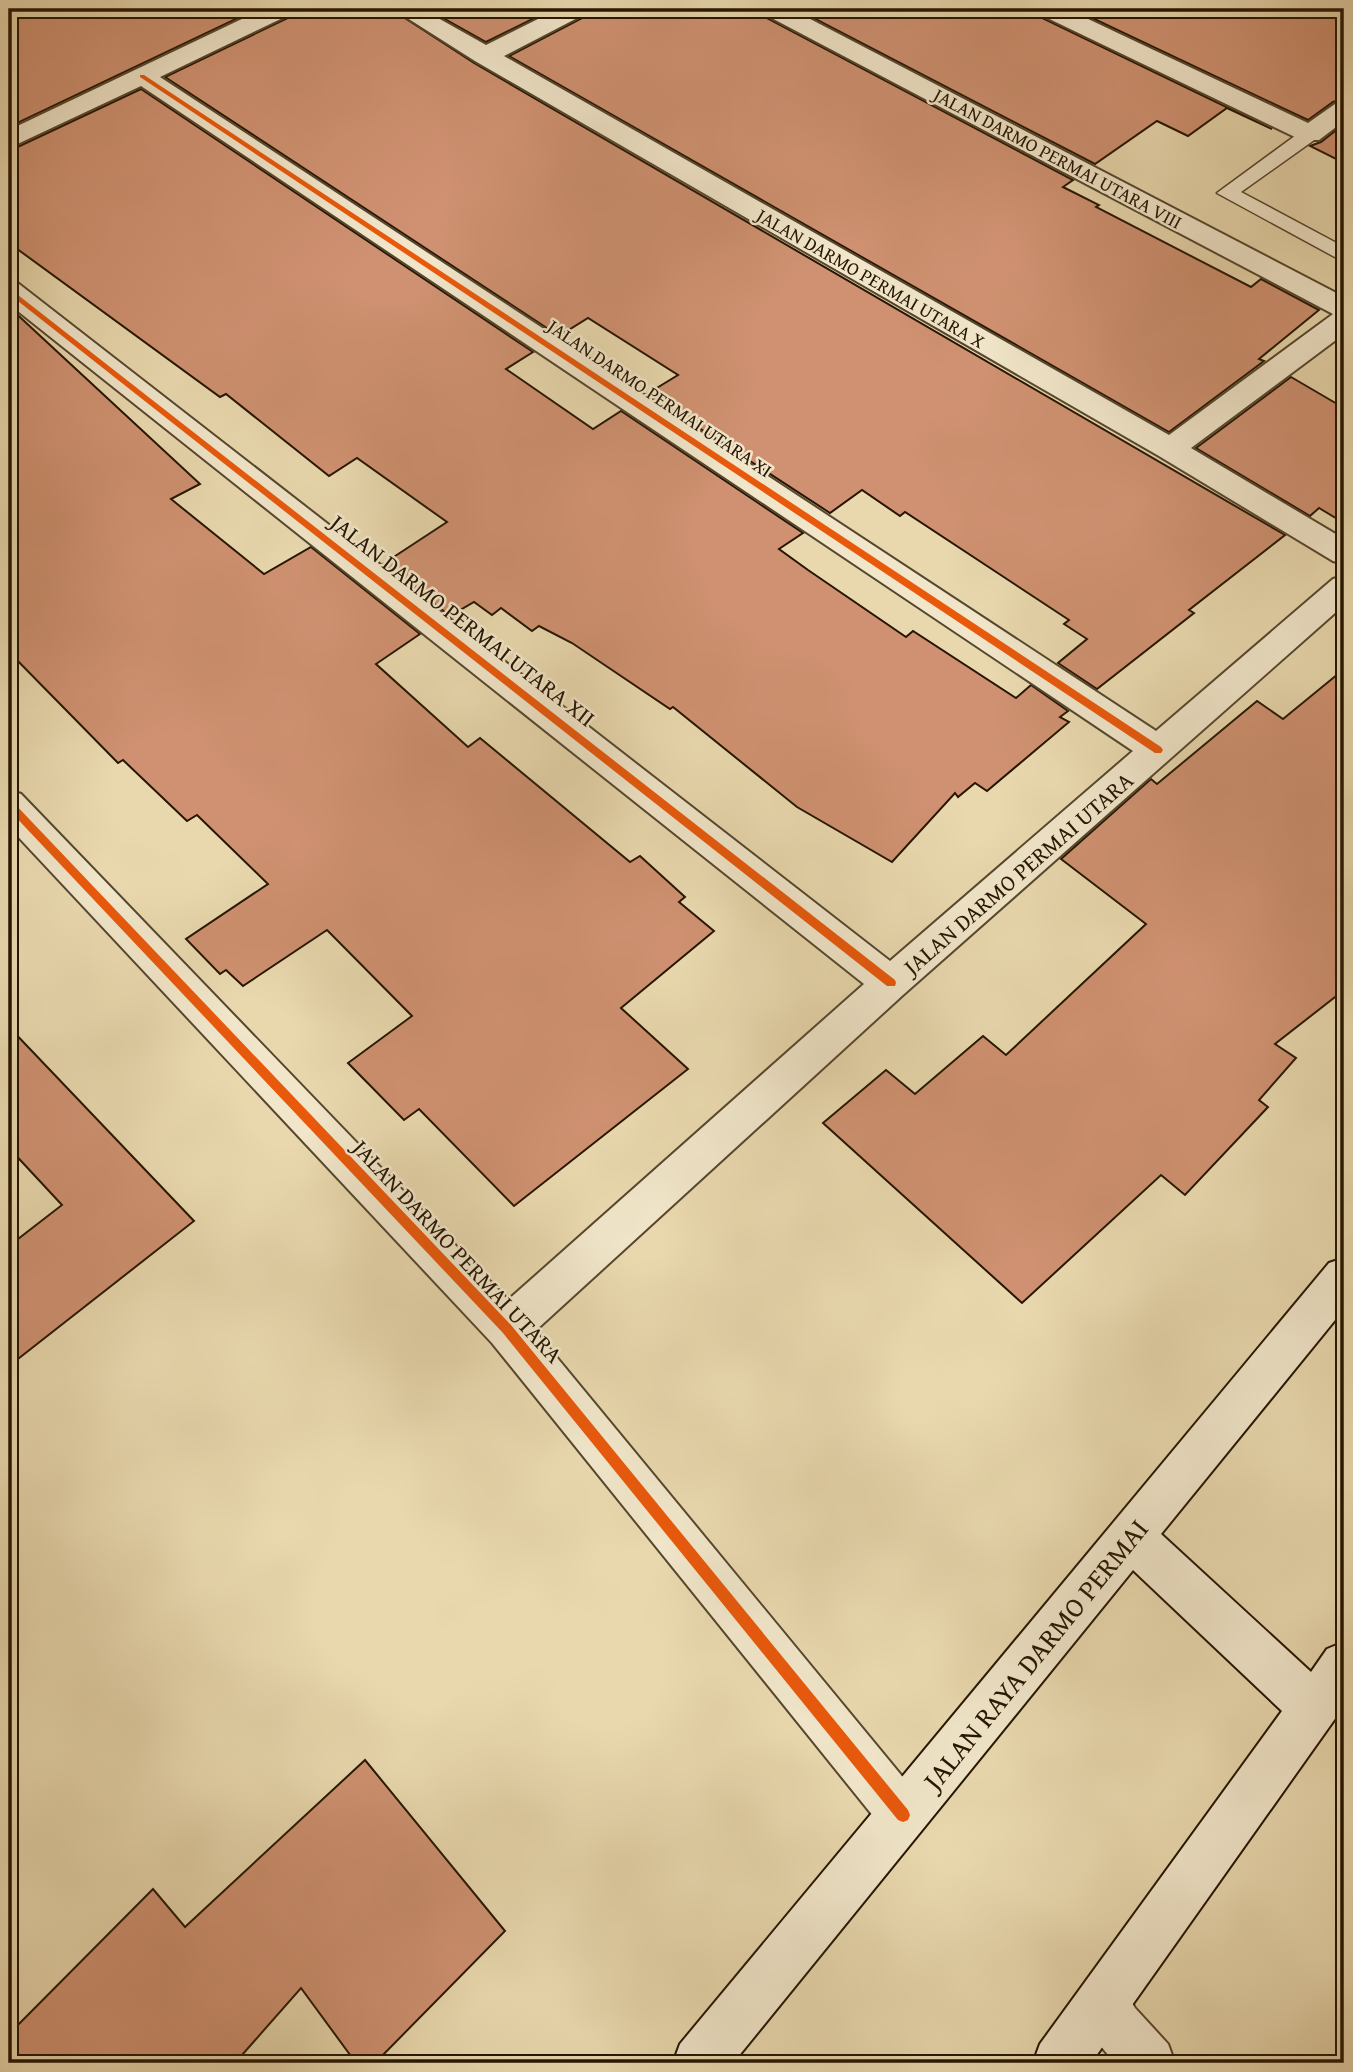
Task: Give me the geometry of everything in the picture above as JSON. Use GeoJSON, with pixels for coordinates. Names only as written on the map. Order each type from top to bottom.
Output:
{"type":"FeatureCollection","features":[{"type":"Feature","properties":{"kind":"street"},"geometry":{"type":"LineString","coordinates":[[13,134],[282,9]]}},
{"type":"Feature","properties":{"kind":"street","name":"JALAN DARMO PERMAI UTARA X"},"geometry":{"type":"LineString","coordinates":[[405,9],[1341,550]]}},
{"type":"Feature","properties":{"kind":"street"},"geometry":{"type":"LineString","coordinates":[[484,56],[576,9]]}},
{"type":"Feature","properties":{"kind":"street","name":"JALAN DARMO PERMAI UTARA VIII"},"geometry":{"type":"LineString","coordinates":[[773,9],[1344,308]]}},
{"type":"Feature","properties":{"kind":"street"},"geometry":{"type":"LineString","coordinates":[[1048,9],[1310,134],[1344,109]]}},
{"type":"Feature","properties":{"kind":"street","name":"JALAN DARMO PERMAI UTARA XI"},"geometry":{"type":"LineString","coordinates":[[142,76],[1158,750]]}},
{"type":"Feature","properties":{"kind":"street","name":"JALAN DARMO PERMAI UTARA XII"},"geometry":{"type":"LineString","coordinates":[[9,290],[891,983]]}},
{"type":"Feature","properties":{"kind":"street"},"geometry":{"type":"LineString","coordinates":[[1170,449],[1344,320]]}},
{"type":"Feature","properties":{"kind":"street","name":"JALAN DARMO PERMAI UTARA"},"geometry":{"type":"LineString","coordinates":[[507,1329],[891,983],[1344,587]]}},
{"type":"Feature","properties":{"kind":"street","name":"JALAN DARMO PERMAI UTARA"},"geometry":{"type":"LineString","coordinates":[[9,804],[507,1329],[903,1815]]}},
{"type":"Feature","properties":{"kind":"street","name":"JALAN RAYA DARMO PERMAI"},"geometry":{"type":"LineString","coordinates":[[699,2063],[1344,1277]]}},
{"type":"Feature","properties":{"kind":"street"},"geometry":{"type":"LineString","coordinates":[[1131,1537],[1314,1708]]}},
{"type":"Feature","properties":{"kind":"street"},"geometry":{"type":"LineString","coordinates":[[1059,2063],[1344,1666]]}},
{"type":"Feature","properties":{"kind":"street"},"geometry":{"type":"LineString","coordinates":[[1103,2002],[1117,2026],[1149,2063]]}},
{"type":"Feature","properties":{"kind":"lane"},"geometry":{"type":"LineString","coordinates":[[1310,134],[1227,193],[1344,256]]}},
{"type":"Feature","properties":{"kind":"building"},"geometry":{"type":"Polygon","coordinates":[[[9,9],[257,9],[9,127],[9,9]]]}},
{"type":"Feature","properties":{"kind":"building"},"geometry":{"type":"Polygon","coordinates":[[[297,9],[391,9],[474,63],[1285,535],[1189,610],[1194,613],[1097,689],[1058,663],[1087,639],[1064,624],[1069,620],[905,512],[900,516],[862,490],[830,513],[647,394],[678,375],[588,318],[559,336],[165,77],[292,16],[297,9]]]}},
{"type":"Feature","properties":{"kind":"building"},"geometry":{"type":"Polygon","coordinates":[[[427,9],[553,9],[486,42],[427,9]]]}},
{"type":"Feature","properties":{"kind":"building"},"geometry":{"type":"Polygon","coordinates":[[[591,9],[758,9],[763,16],[1073,180],[1063,187],[1099,205],[1096,207],[1251,287],[1261,279],[1319,310],[1259,359],[1264,361],[1169,432],[509,56],[586,16],[591,9]]]}},
{"type":"Feature","properties":{"kind":"building"},"geometry":{"type":"Polygon","coordinates":[[[796,9],[1033,9],[1038,16],[1272,129],[1227,108],[1188,136],[1157,121],[1095,164],[796,9]]]}},
{"type":"Feature","properties":{"kind":"building"},"geometry":{"type":"Polygon","coordinates":[[[1073,9],[1344,9],[1344,99],[1333,102],[1308,120],[1073,9]]]}},
{"type":"Feature","properties":{"kind":"building"},"geometry":{"type":"Polygon","coordinates":[[[141,89],[533,352],[506,369],[593,429],[621,411],[803,533],[779,549],[808,570],[906,637],[913,631],[1016,698],[1031,685],[1068,711],[1060,717],[1069,722],[987,791],[975,783],[958,797],[955,793],[892,862],[797,807],[673,707],[670,709],[572,643],[539,626],[532,631],[501,608],[492,615],[474,602],[450,616],[383,564],[447,522],[357,458],[329,476],[226,394],[220,397],[9,243],[9,151],[141,89]]]}},
{"type":"Feature","properties":{"kind":"building"},"geometry":{"type":"Polygon","coordinates":[[[1344,124],[1344,163],[1310,146],[1321,142],[1344,124]]]}},
{"type":"Feature","properties":{"kind":"building"},"geometry":{"type":"Polygon","coordinates":[[[9,307],[200,484],[171,499],[264,574],[311,547],[420,634],[376,664],[468,747],[480,738],[630,862],[640,856],[685,897],[679,902],[714,931],[621,1008],[688,1069],[514,1206],[419,1109],[404,1120],[348,1063],[412,1016],[327,930],[243,986],[226,970],[220,974],[186,939],[268,884],[197,815],[187,821],[123,760],[118,763],[9,652],[9,307]]]}},
{"type":"Feature","properties":{"kind":"building"},"geometry":{"type":"Polygon","coordinates":[[[1291,377],[1344,408],[1344,523],[1319,508],[1310,516],[1196,448],[1291,377]]]}},
{"type":"Feature","properties":{"kind":"building"},"geometry":{"type":"Polygon","coordinates":[[[1344,669],[1344,990],[1275,1044],[1296,1058],[1259,1100],[1268,1107],[1185,1195],[1161,1175],[1022,1303],[823,1123],[886,1070],[915,1094],[983,1036],[1006,1055],[1146,924],[1061,859],[1151,779],[1157,784],[1257,701],[1283,719],[1344,669]]]}},
{"type":"Feature","properties":{"kind":"building"},"geometry":{"type":"Polygon","coordinates":[[[9,1027],[194,1221],[9,1366],[9,1246],[62,1205],[9,1148],[9,1027]]]}},
{"type":"Feature","properties":{"kind":"building"},"geometry":{"type":"Polygon","coordinates":[[[365,1760],[505,1931],[375,2063],[356,2063],[301,1988],[235,2063],[9,2063],[9,2034],[153,1889],[185,1927],[365,1760]]]}},
{"type":"Feature","properties":{"kind":"cycle path"},"geometry":{"type":"LineString","coordinates":[[142,76],[1158,750]]}},
{"type":"Feature","properties":{"kind":"cycle path"},"geometry":{"type":"LineString","coordinates":[[9,290],[891,983]]}},
{"type":"Feature","properties":{"kind":"cycle path"},"geometry":{"type":"LineString","coordinates":[[9,804],[507,1329],[903,1815]]}}]}
